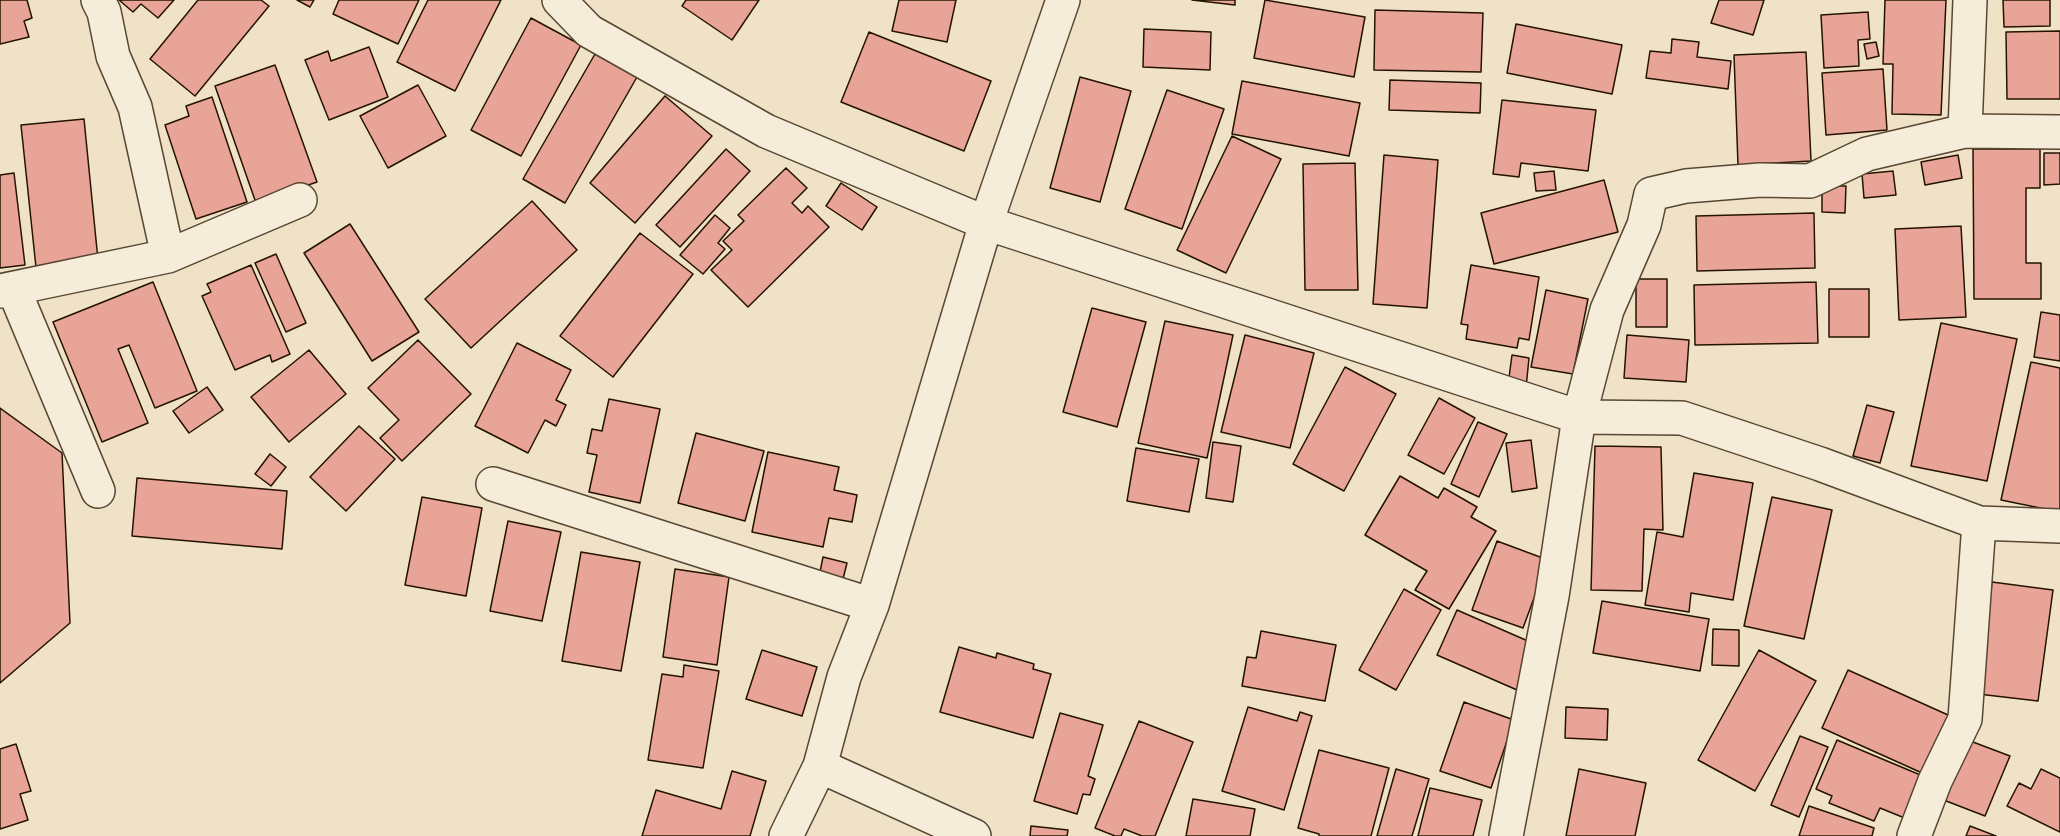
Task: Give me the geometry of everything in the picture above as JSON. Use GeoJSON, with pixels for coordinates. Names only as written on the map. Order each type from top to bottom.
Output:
{"type":"FeatureCollection","features":[{"type":"Feature","properties":{"kind":"street"},"geometry":{"type":"LineString","coordinates":[[98,0],[104,12],[113,56],[135,107],[168,256]]}},
{"type":"Feature","properties":{"kind":"street"},"geometry":{"type":"LineString","coordinates":[[559,0],[589,31],[766,131],[986,223],[1579,417],[1682,418],[1820,464],[1979,523],[2060,526]]}},
{"type":"Feature","properties":{"kind":"street"},"geometry":{"type":"LineString","coordinates":[[786,836],[820,766],[844,677],[872,605],[986,223],[1063,0]]}},
{"type":"Feature","properties":{"kind":"street"},"geometry":{"type":"LineString","coordinates":[[1965,131],[1970,0]]}},
{"type":"Feature","properties":{"kind":"street"},"geometry":{"type":"LineString","coordinates":[[1506,836],[1552,596],[1579,417],[1607,310],[1644,225],[1651,194],[1686,186],[1760,180],[1810,181],[1867,154],[1965,131],[2060,132]]}},
{"type":"Feature","properties":{"kind":"street"},"geometry":{"type":"LineString","coordinates":[[98,491],[7,291],[168,256],[300,200]]}},
{"type":"Feature","properties":{"kind":"street"},"geometry":{"type":"LineString","coordinates":[[493,484],[872,605]]}},
{"type":"Feature","properties":{"kind":"street"},"geometry":{"type":"LineString","coordinates":[[1914,836],[1935,781],[1965,719],[1979,523]]}},
{"type":"Feature","properties":{"kind":"street"},"geometry":{"type":"LineString","coordinates":[[820,766],[974,836]]}},
{"type":"Feature","properties":{"kind":"building"},"geometry":{"type":"Polygon","coordinates":[[[0,0],[27,0],[32,18],[24,21],[29,37],[0,44],[0,0]]]}},
{"type":"Feature","properties":{"kind":"building"},"geometry":{"type":"Polygon","coordinates":[[[119,0],[174,0],[158,18],[141,4],[133,12],[119,0]]]}},
{"type":"Feature","properties":{"kind":"building"},"geometry":{"type":"Polygon","coordinates":[[[198,0],[261,0],[269,6],[195,96],[150,59],[198,0]]]}},
{"type":"Feature","properties":{"kind":"building"},"geometry":{"type":"Polygon","coordinates":[[[297,0],[314,0],[310,7],[297,0]]]}},
{"type":"Feature","properties":{"kind":"building"},"geometry":{"type":"Polygon","coordinates":[[[339,0],[419,0],[398,44],[333,14],[339,0]]]}},
{"type":"Feature","properties":{"kind":"building"},"geometry":{"type":"Polygon","coordinates":[[[428,0],[501,0],[455,91],[397,62],[428,0]]]}},
{"type":"Feature","properties":{"kind":"building"},"geometry":{"type":"Polygon","coordinates":[[[686,0],[759,0],[732,40],[682,6],[686,0]]]}},
{"type":"Feature","properties":{"kind":"building"},"geometry":{"type":"Polygon","coordinates":[[[899,0],[956,0],[947,42],[892,31],[899,0]]]}},
{"type":"Feature","properties":{"kind":"building"},"geometry":{"type":"Polygon","coordinates":[[[1192,0],[1235,0],[1235,5],[1192,0]]]}},
{"type":"Feature","properties":{"kind":"building"},"geometry":{"type":"Polygon","coordinates":[[[1265,0],[1365,17],[1354,77],[1254,58],[1265,0]]]}},
{"type":"Feature","properties":{"kind":"building"},"geometry":{"type":"Polygon","coordinates":[[[1719,0],[1764,0],[1753,35],[1711,23],[1719,0]]]}},
{"type":"Feature","properties":{"kind":"building"},"geometry":{"type":"Polygon","coordinates":[[[1885,0],[1946,0],[1941,115],[1892,114],[1893,64],[1883,64],[1885,0]]]}},
{"type":"Feature","properties":{"kind":"building"},"geometry":{"type":"Polygon","coordinates":[[[2003,0],[2050,0],[2050,26],[2004,27],[2003,0]]]}},
{"type":"Feature","properties":{"kind":"building"},"geometry":{"type":"Polygon","coordinates":[[[1375,10],[1483,13],[1481,72],[1374,70],[1375,10]]]}},
{"type":"Feature","properties":{"kind":"building"},"geometry":{"type":"Polygon","coordinates":[[[1868,12],[1870,39],[1858,40],[1859,66],[1824,68],[1821,15],[1868,12]]]}},
{"type":"Feature","properties":{"kind":"building"},"geometry":{"type":"Polygon","coordinates":[[[531,18],[581,45],[521,156],[471,130],[531,18]]]}},
{"type":"Feature","properties":{"kind":"building"},"geometry":{"type":"Polygon","coordinates":[[[1516,24],[1622,45],[1612,94],[1507,73],[1516,24]]]}},
{"type":"Feature","properties":{"kind":"building"},"geometry":{"type":"Polygon","coordinates":[[[1144,29],[1211,32],[1210,70],[1143,67],[1144,29]]]}},
{"type":"Feature","properties":{"kind":"building"},"geometry":{"type":"Polygon","coordinates":[[[2060,31],[2060,99],[2007,99],[2006,32],[2060,31]]]}},
{"type":"Feature","properties":{"kind":"building"},"geometry":{"type":"Polygon","coordinates":[[[869,32],[991,81],[964,151],[841,102],[869,32]]]}},
{"type":"Feature","properties":{"kind":"building"},"geometry":{"type":"Polygon","coordinates":[[[1672,39],[1699,42],[1697,57],[1731,61],[1728,89],[1646,78],[1650,51],[1671,53],[1672,39]]]}},
{"type":"Feature","properties":{"kind":"building"},"geometry":{"type":"Polygon","coordinates":[[[1876,42],[1879,56],[1867,59],[1864,44],[1876,42]]]}},
{"type":"Feature","properties":{"kind":"building"},"geometry":{"type":"Polygon","coordinates":[[[369,47],[388,97],[329,120],[305,60],[328,51],[331,61],[369,47]]]}},
{"type":"Feature","properties":{"kind":"building"},"geometry":{"type":"Polygon","coordinates":[[[1806,52],[1811,161],[1738,165],[1734,55],[1806,52]]]}},
{"type":"Feature","properties":{"kind":"building"},"geometry":{"type":"Polygon","coordinates":[[[595,54],[637,77],[565,203],[523,179],[595,54]]]}},
{"type":"Feature","properties":{"kind":"building"},"geometry":{"type":"Polygon","coordinates":[[[275,65],[317,182],[256,203],[215,86],[275,65]]]}},
{"type":"Feature","properties":{"kind":"building"},"geometry":{"type":"Polygon","coordinates":[[[1883,69],[1887,130],[1826,135],[1822,73],[1883,69]]]}},
{"type":"Feature","properties":{"kind":"building"},"geometry":{"type":"Polygon","coordinates":[[[1080,77],[1131,91],[1100,202],[1050,188],[1080,77]]]}},
{"type":"Feature","properties":{"kind":"building"},"geometry":{"type":"Polygon","coordinates":[[[1390,80],[1481,83],[1480,113],[1389,110],[1390,80]]]}},
{"type":"Feature","properties":{"kind":"building"},"geometry":{"type":"Polygon","coordinates":[[[1242,81],[1360,103],[1349,156],[1232,134],[1242,81]]]}},
{"type":"Feature","properties":{"kind":"building"},"geometry":{"type":"Polygon","coordinates":[[[418,85],[446,136],[388,168],[360,116],[418,85]]]}},
{"type":"Feature","properties":{"kind":"building"},"geometry":{"type":"Polygon","coordinates":[[[1167,90],[1224,109],[1182,229],[1125,209],[1167,90]]]}},
{"type":"Feature","properties":{"kind":"building"},"geometry":{"type":"Polygon","coordinates":[[[665,96],[712,136],[635,223],[590,183],[665,96]]]}},
{"type":"Feature","properties":{"kind":"building"},"geometry":{"type":"Polygon","coordinates":[[[212,97],[247,202],[196,219],[165,125],[189,116],[186,106],[212,97]]]}},
{"type":"Feature","properties":{"kind":"building"},"geometry":{"type":"Polygon","coordinates":[[[1502,100],[1596,110],[1588,171],[1521,163],[1519,177],[1493,174],[1502,100]]]}},
{"type":"Feature","properties":{"kind":"building"},"geometry":{"type":"Polygon","coordinates":[[[84,119],[99,270],[37,277],[21,125],[84,119]]]}},
{"type":"Feature","properties":{"kind":"building"},"geometry":{"type":"Polygon","coordinates":[[[1232,136],[1281,159],[1226,273],[1177,250],[1232,136]]]}},
{"type":"Feature","properties":{"kind":"building"},"geometry":{"type":"Polygon","coordinates":[[[726,149],[750,171],[680,247],[656,225],[726,149]]]}},
{"type":"Feature","properties":{"kind":"building"},"geometry":{"type":"Polygon","coordinates":[[[1973,149],[2040,149],[2040,188],[2026,188],[2026,263],[2041,263],[2041,299],[1974,299],[1973,149]]]}},
{"type":"Feature","properties":{"kind":"building"},"geometry":{"type":"Polygon","coordinates":[[[2044,153],[2060,153],[2060,184],[2044,185],[2044,153]]]}},
{"type":"Feature","properties":{"kind":"building"},"geometry":{"type":"Polygon","coordinates":[[[1384,155],[1438,160],[1427,308],[1373,304],[1384,155]]]}},
{"type":"Feature","properties":{"kind":"building"},"geometry":{"type":"Polygon","coordinates":[[[1958,155],[1962,178],[1925,185],[1921,162],[1958,155]]]}},
{"type":"Feature","properties":{"kind":"building"},"geometry":{"type":"Polygon","coordinates":[[[1355,163],[1358,290],[1305,290],[1303,164],[1355,163]]]}},
{"type":"Feature","properties":{"kind":"building"},"geometry":{"type":"Polygon","coordinates":[[[786,168],[807,188],[792,203],[802,213],[808,206],[829,227],[748,307],[711,270],[732,250],[723,241],[744,221],[738,215],[786,168]]]}},
{"type":"Feature","properties":{"kind":"building"},"geometry":{"type":"Polygon","coordinates":[[[1554,171],[1556,190],[1536,191],[1534,173],[1554,171]]]}},
{"type":"Feature","properties":{"kind":"building"},"geometry":{"type":"Polygon","coordinates":[[[1893,171],[1896,195],[1864,198],[1862,174],[1893,171]]]}},
{"type":"Feature","properties":{"kind":"building"},"geometry":{"type":"Polygon","coordinates":[[[14,173],[25,265],[0,268],[0,175],[14,173]]]}},
{"type":"Feature","properties":{"kind":"building"},"geometry":{"type":"Polygon","coordinates":[[[1604,180],[1618,232],[1494,264],[1481,213],[1604,180]]]}},
{"type":"Feature","properties":{"kind":"building"},"geometry":{"type":"Polygon","coordinates":[[[841,183],[877,207],[862,230],[826,206],[841,183]]]}},
{"type":"Feature","properties":{"kind":"building"},"geometry":{"type":"Polygon","coordinates":[[[1822,186],[1846,186],[1845,213],[1822,212],[1822,186]]]}},
{"type":"Feature","properties":{"kind":"building"},"geometry":{"type":"Polygon","coordinates":[[[532,201],[577,250],[471,348],[425,299],[532,201]]]}},
{"type":"Feature","properties":{"kind":"building"},"geometry":{"type":"Polygon","coordinates":[[[1814,213],[1815,268],[1697,271],[1696,216],[1814,213]]]}},
{"type":"Feature","properties":{"kind":"building"},"geometry":{"type":"Polygon","coordinates":[[[715,215],[730,228],[718,243],[725,249],[703,274],[680,255],[715,215]]]}},
{"type":"Feature","properties":{"kind":"building"},"geometry":{"type":"Polygon","coordinates":[[[350,224],[419,332],[372,361],[304,253],[350,224]]]}},
{"type":"Feature","properties":{"kind":"building"},"geometry":{"type":"Polygon","coordinates":[[[1961,226],[1966,317],[1899,320],[1895,229],[1961,226]]]}},
{"type":"Feature","properties":{"kind":"building"},"geometry":{"type":"Polygon","coordinates":[[[640,233],[693,274],[613,377],[560,336],[640,233]]]}},
{"type":"Feature","properties":{"kind":"building"},"geometry":{"type":"Polygon","coordinates":[[[276,254],[306,323],[286,332],[255,263],[276,254]]]}},
{"type":"Feature","properties":{"kind":"building"},"geometry":{"type":"Polygon","coordinates":[[[251,265],[290,354],[272,362],[270,355],[235,370],[202,296],[211,292],[207,284],[251,265]]]}},
{"type":"Feature","properties":{"kind":"building"},"geometry":{"type":"Polygon","coordinates":[[[1471,265],[1539,277],[1529,340],[1519,338],[1517,348],[1466,339],[1468,325],[1461,324],[1471,265]]]}},
{"type":"Feature","properties":{"kind":"building"},"geometry":{"type":"Polygon","coordinates":[[[1636,279],[1667,279],[1667,327],[1636,327],[1636,279]]]}},
{"type":"Feature","properties":{"kind":"building"},"geometry":{"type":"Polygon","coordinates":[[[153,282],[197,391],[155,408],[129,345],[118,349],[148,423],[102,442],[53,322],[153,282]]]}},
{"type":"Feature","properties":{"kind":"building"},"geometry":{"type":"Polygon","coordinates":[[[1816,282],[1818,343],[1695,345],[1694,285],[1816,282]]]}},
{"type":"Feature","properties":{"kind":"building"},"geometry":{"type":"Polygon","coordinates":[[[1829,289],[1869,289],[1869,337],[1829,337],[1829,289]]]}},
{"type":"Feature","properties":{"kind":"building"},"geometry":{"type":"Polygon","coordinates":[[[1546,290],[1588,299],[1573,374],[1531,367],[1546,290]]]}},
{"type":"Feature","properties":{"kind":"building"},"geometry":{"type":"Polygon","coordinates":[[[1092,308],[1146,322],[1117,427],[1063,412],[1092,308]]]}},
{"type":"Feature","properties":{"kind":"building"},"geometry":{"type":"Polygon","coordinates":[[[2041,312],[2060,315],[2060,361],[2034,357],[2041,312]]]}},
{"type":"Feature","properties":{"kind":"building"},"geometry":{"type":"Polygon","coordinates":[[[1165,321],[1233,335],[1207,458],[1138,443],[1165,321]]]}},
{"type":"Feature","properties":{"kind":"building"},"geometry":{"type":"Polygon","coordinates":[[[1941,323],[2017,339],[1987,481],[1911,466],[1941,323]]]}},
{"type":"Feature","properties":{"kind":"building"},"geometry":{"type":"Polygon","coordinates":[[[1245,335],[1314,353],[1290,448],[1221,432],[1245,335]]]}},
{"type":"Feature","properties":{"kind":"building"},"geometry":{"type":"Polygon","coordinates":[[[1627,335],[1689,340],[1686,382],[1624,378],[1627,335]]]}},
{"type":"Feature","properties":{"kind":"building"},"geometry":{"type":"Polygon","coordinates":[[[418,340],[471,394],[402,461],[380,438],[399,420],[368,388],[418,340]]]}},
{"type":"Feature","properties":{"kind":"building"},"geometry":{"type":"Polygon","coordinates":[[[517,343],[571,370],[556,400],[566,405],[556,426],[545,420],[528,453],[475,426],[517,343]]]}},
{"type":"Feature","properties":{"kind":"building"},"geometry":{"type":"Polygon","coordinates":[[[309,350],[346,394],[289,442],[251,397],[309,350]]]}},
{"type":"Feature","properties":{"kind":"building"},"geometry":{"type":"Polygon","coordinates":[[[1512,355],[1529,358],[1526,388],[1508,385],[1512,355]]]}},
{"type":"Feature","properties":{"kind":"building"},"geometry":{"type":"Polygon","coordinates":[[[2031,362],[2060,368],[2060,512],[2001,500],[2031,362]]]}},
{"type":"Feature","properties":{"kind":"building"},"geometry":{"type":"Polygon","coordinates":[[[1345,367],[1396,394],[1344,491],[1293,464],[1345,367]]]}},
{"type":"Feature","properties":{"kind":"building"},"geometry":{"type":"Polygon","coordinates":[[[207,387],[223,410],[189,433],[173,411],[207,387]]]}},
{"type":"Feature","properties":{"kind":"building"},"geometry":{"type":"Polygon","coordinates":[[[1439,398],[1475,418],[1444,474],[1408,455],[1439,398]]]}},
{"type":"Feature","properties":{"kind":"building"},"geometry":{"type":"Polygon","coordinates":[[[609,399],[660,409],[640,503],[589,492],[597,455],[587,453],[592,429],[602,431],[609,399]]]}},
{"type":"Feature","properties":{"kind":"building"},"geometry":{"type":"Polygon","coordinates":[[[1867,405],[1894,412],[1880,463],[1853,456],[1867,405]]]}},
{"type":"Feature","properties":{"kind":"building"},"geometry":{"type":"Polygon","coordinates":[[[0,408],[62,453],[70,623],[0,683],[0,408]]]}},
{"type":"Feature","properties":{"kind":"building"},"geometry":{"type":"Polygon","coordinates":[[[1478,422],[1507,434],[1479,497],[1451,484],[1478,422]]]}},
{"type":"Feature","properties":{"kind":"building"},"geometry":{"type":"Polygon","coordinates":[[[359,426],[395,459],[346,511],[310,477],[359,426]]]}},
{"type":"Feature","properties":{"kind":"building"},"geometry":{"type":"Polygon","coordinates":[[[696,433],[764,451],[745,521],[678,503],[696,433]]]}},
{"type":"Feature","properties":{"kind":"building"},"geometry":{"type":"Polygon","coordinates":[[[1531,440],[1537,488],[1512,492],[1506,443],[1531,440]]]}},
{"type":"Feature","properties":{"kind":"building"},"geometry":{"type":"Polygon","coordinates":[[[1213,442],[1241,446],[1233,502],[1206,498],[1213,442]]]}},
{"type":"Feature","properties":{"kind":"building"},"geometry":{"type":"Polygon","coordinates":[[[1595,446],[1661,447],[1663,530],[1644,529],[1642,591],[1591,590],[1595,446]]]}},
{"type":"Feature","properties":{"kind":"building"},"geometry":{"type":"Polygon","coordinates":[[[1136,448],[1199,459],[1189,512],[1127,501],[1136,448]]]}},
{"type":"Feature","properties":{"kind":"building"},"geometry":{"type":"Polygon","coordinates":[[[768,452],[839,467],[834,490],[857,495],[852,522],[829,518],[823,547],[752,532],[768,452]]]}},
{"type":"Feature","properties":{"kind":"building"},"geometry":{"type":"Polygon","coordinates":[[[270,454],[286,467],[271,486],[255,474],[270,454]]]}},
{"type":"Feature","properties":{"kind":"building"},"geometry":{"type":"Polygon","coordinates":[[[1694,473],[1753,483],[1733,600],[1691,593],[1689,612],[1645,605],[1657,532],[1683,537],[1694,473]]]}},
{"type":"Feature","properties":{"kind":"building"},"geometry":{"type":"Polygon","coordinates":[[[1400,476],[1438,498],[1444,488],[1477,507],[1471,517],[1496,531],[1449,609],[1415,590],[1427,571],[1365,535],[1400,476]]]}},
{"type":"Feature","properties":{"kind":"building"},"geometry":{"type":"Polygon","coordinates":[[[137,478],[287,491],[282,549],[132,536],[137,478]]]}},
{"type":"Feature","properties":{"kind":"building"},"geometry":{"type":"Polygon","coordinates":[[[422,497],[482,508],[466,596],[405,585],[422,497]]]}},
{"type":"Feature","properties":{"kind":"building"},"geometry":{"type":"Polygon","coordinates":[[[1772,497],[1832,510],[1804,639],[1744,626],[1772,497]]]}},
{"type":"Feature","properties":{"kind":"building"},"geometry":{"type":"Polygon","coordinates":[[[508,521],[561,532],[542,621],[490,611],[508,521]]]}},
{"type":"Feature","properties":{"kind":"building"},"geometry":{"type":"Polygon","coordinates":[[[1497,541],[1548,560],[1523,628],[1472,610],[1497,541]]]}},
{"type":"Feature","properties":{"kind":"building"},"geometry":{"type":"Polygon","coordinates":[[[581,552],[640,562],[621,671],[562,661],[581,552]]]}},
{"type":"Feature","properties":{"kind":"building"},"geometry":{"type":"Polygon","coordinates":[[[823,557],[847,563],[842,583],[819,577],[823,557]]]}},
{"type":"Feature","properties":{"kind":"building"},"geometry":{"type":"Polygon","coordinates":[[[675,569],[729,577],[717,665],[663,657],[675,569]]]}},
{"type":"Feature","properties":{"kind":"building"},"geometry":{"type":"Polygon","coordinates":[[[1992,582],[2053,590],[2038,701],[1978,694],[1992,582]]]}},
{"type":"Feature","properties":{"kind":"building"},"geometry":{"type":"Polygon","coordinates":[[[1404,589],[1441,610],[1396,690],[1359,670],[1404,589]]]}},
{"type":"Feature","properties":{"kind":"building"},"geometry":{"type":"Polygon","coordinates":[[[1602,601],[1709,619],[1700,671],[1593,653],[1602,601]]]}},
{"type":"Feature","properties":{"kind":"building"},"geometry":{"type":"Polygon","coordinates":[[[1457,610],[1537,645],[1517,690],[1437,655],[1457,610]]]}},
{"type":"Feature","properties":{"kind":"building"},"geometry":{"type":"Polygon","coordinates":[[[1713,629],[1739,630],[1739,666],[1712,665],[1713,629]]]}},
{"type":"Feature","properties":{"kind":"building"},"geometry":{"type":"Polygon","coordinates":[[[1261,631],[1336,645],[1325,701],[1242,686],[1247,657],[1256,658],[1261,631]]]}},
{"type":"Feature","properties":{"kind":"building"},"geometry":{"type":"Polygon","coordinates":[[[959,647],[996,658],[997,653],[1034,664],[1033,669],[1051,674],[1033,738],[940,712],[959,647]]]}},
{"type":"Feature","properties":{"kind":"building"},"geometry":{"type":"Polygon","coordinates":[[[762,650],[817,667],[802,716],[746,699],[762,650]]]}},
{"type":"Feature","properties":{"kind":"building"},"geometry":{"type":"Polygon","coordinates":[[[1759,650],[1816,681],[1755,791],[1698,760],[1759,650]]]}},
{"type":"Feature","properties":{"kind":"building"},"geometry":{"type":"Polygon","coordinates":[[[684,665],[719,671],[703,768],[648,760],[662,674],[683,677],[684,665]]]}},
{"type":"Feature","properties":{"kind":"building"},"geometry":{"type":"Polygon","coordinates":[[[1848,670],[1957,719],[1931,777],[1822,728],[1848,670]]]}},
{"type":"Feature","properties":{"kind":"building"},"geometry":{"type":"Polygon","coordinates":[[[1464,702],[1514,720],[1491,788],[1440,771],[1464,702]]]}},
{"type":"Feature","properties":{"kind":"building"},"geometry":{"type":"Polygon","coordinates":[[[1248,707],[1297,721],[1300,712],[1312,716],[1284,810],[1222,791],[1248,707]]]}},
{"type":"Feature","properties":{"kind":"building"},"geometry":{"type":"Polygon","coordinates":[[[1566,707],[1608,709],[1607,740],[1565,738],[1566,707]]]}},
{"type":"Feature","properties":{"kind":"building"},"geometry":{"type":"Polygon","coordinates":[[[1060,713],[1103,725],[1088,776],[1095,779],[1090,795],[1083,794],[1077,814],[1034,801],[1060,713]]]}},
{"type":"Feature","properties":{"kind":"building"},"geometry":{"type":"Polygon","coordinates":[[[1139,721],[1193,742],[1155,836],[1142,836],[1124,829],[1121,836],[1115,836],[1095,828],[1139,721]]]}},
{"type":"Feature","properties":{"kind":"building"},"geometry":{"type":"Polygon","coordinates":[[[1800,736],[1828,747],[1799,817],[1771,805],[1800,736]]]}},
{"type":"Feature","properties":{"kind":"building"},"geometry":{"type":"Polygon","coordinates":[[[1965,739],[2010,756],[1985,816],[1941,799],[1965,739]]]}},
{"type":"Feature","properties":{"kind":"building"},"geometry":{"type":"Polygon","coordinates":[[[1837,740],[1930,779],[1912,821],[1880,808],[1874,821],[1829,803],[1832,796],[1816,789],[1837,740]]]}},
{"type":"Feature","properties":{"kind":"building"},"geometry":{"type":"Polygon","coordinates":[[[16,744],[31,791],[20,794],[28,820],[0,829],[0,749],[16,744]]]}},
{"type":"Feature","properties":{"kind":"building"},"geometry":{"type":"Polygon","coordinates":[[[1319,750],[1389,768],[1371,836],[1319,836],[1319,834],[1298,828],[1319,750]]]}},
{"type":"Feature","properties":{"kind":"building"},"geometry":{"type":"Polygon","coordinates":[[[1396,769],[1429,779],[1412,836],[1377,836],[1396,769]]]}},
{"type":"Feature","properties":{"kind":"building"},"geometry":{"type":"Polygon","coordinates":[[[1579,769],[1646,783],[1635,836],[1566,836],[1579,769]]]}},
{"type":"Feature","properties":{"kind":"building"},"geometry":{"type":"Polygon","coordinates":[[[2041,769],[2060,778],[2060,832],[2007,806],[2019,783],[2031,789],[2041,769]]]}},
{"type":"Feature","properties":{"kind":"building"},"geometry":{"type":"Polygon","coordinates":[[[732,771],[766,781],[750,836],[642,836],[656,790],[721,809],[732,771]]]}},
{"type":"Feature","properties":{"kind":"building"},"geometry":{"type":"Polygon","coordinates":[[[1430,788],[1482,800],[1473,836],[1418,836],[1430,788]]]}},
{"type":"Feature","properties":{"kind":"building"},"geometry":{"type":"Polygon","coordinates":[[[1193,799],[1255,809],[1250,836],[1186,836],[1193,799]]]}},
{"type":"Feature","properties":{"kind":"building"},"geometry":{"type":"Polygon","coordinates":[[[1809,806],[1874,828],[1872,836],[1799,836],[1809,806]]]}},
{"type":"Feature","properties":{"kind":"building"},"geometry":{"type":"Polygon","coordinates":[[[1031,826],[1068,830],[1067,836],[1030,836],[1031,826]]]}},
{"type":"Feature","properties":{"kind":"building"},"geometry":{"type":"Polygon","coordinates":[[[1970,826],[1996,836],[1966,836],[1970,826]]]}}]}
